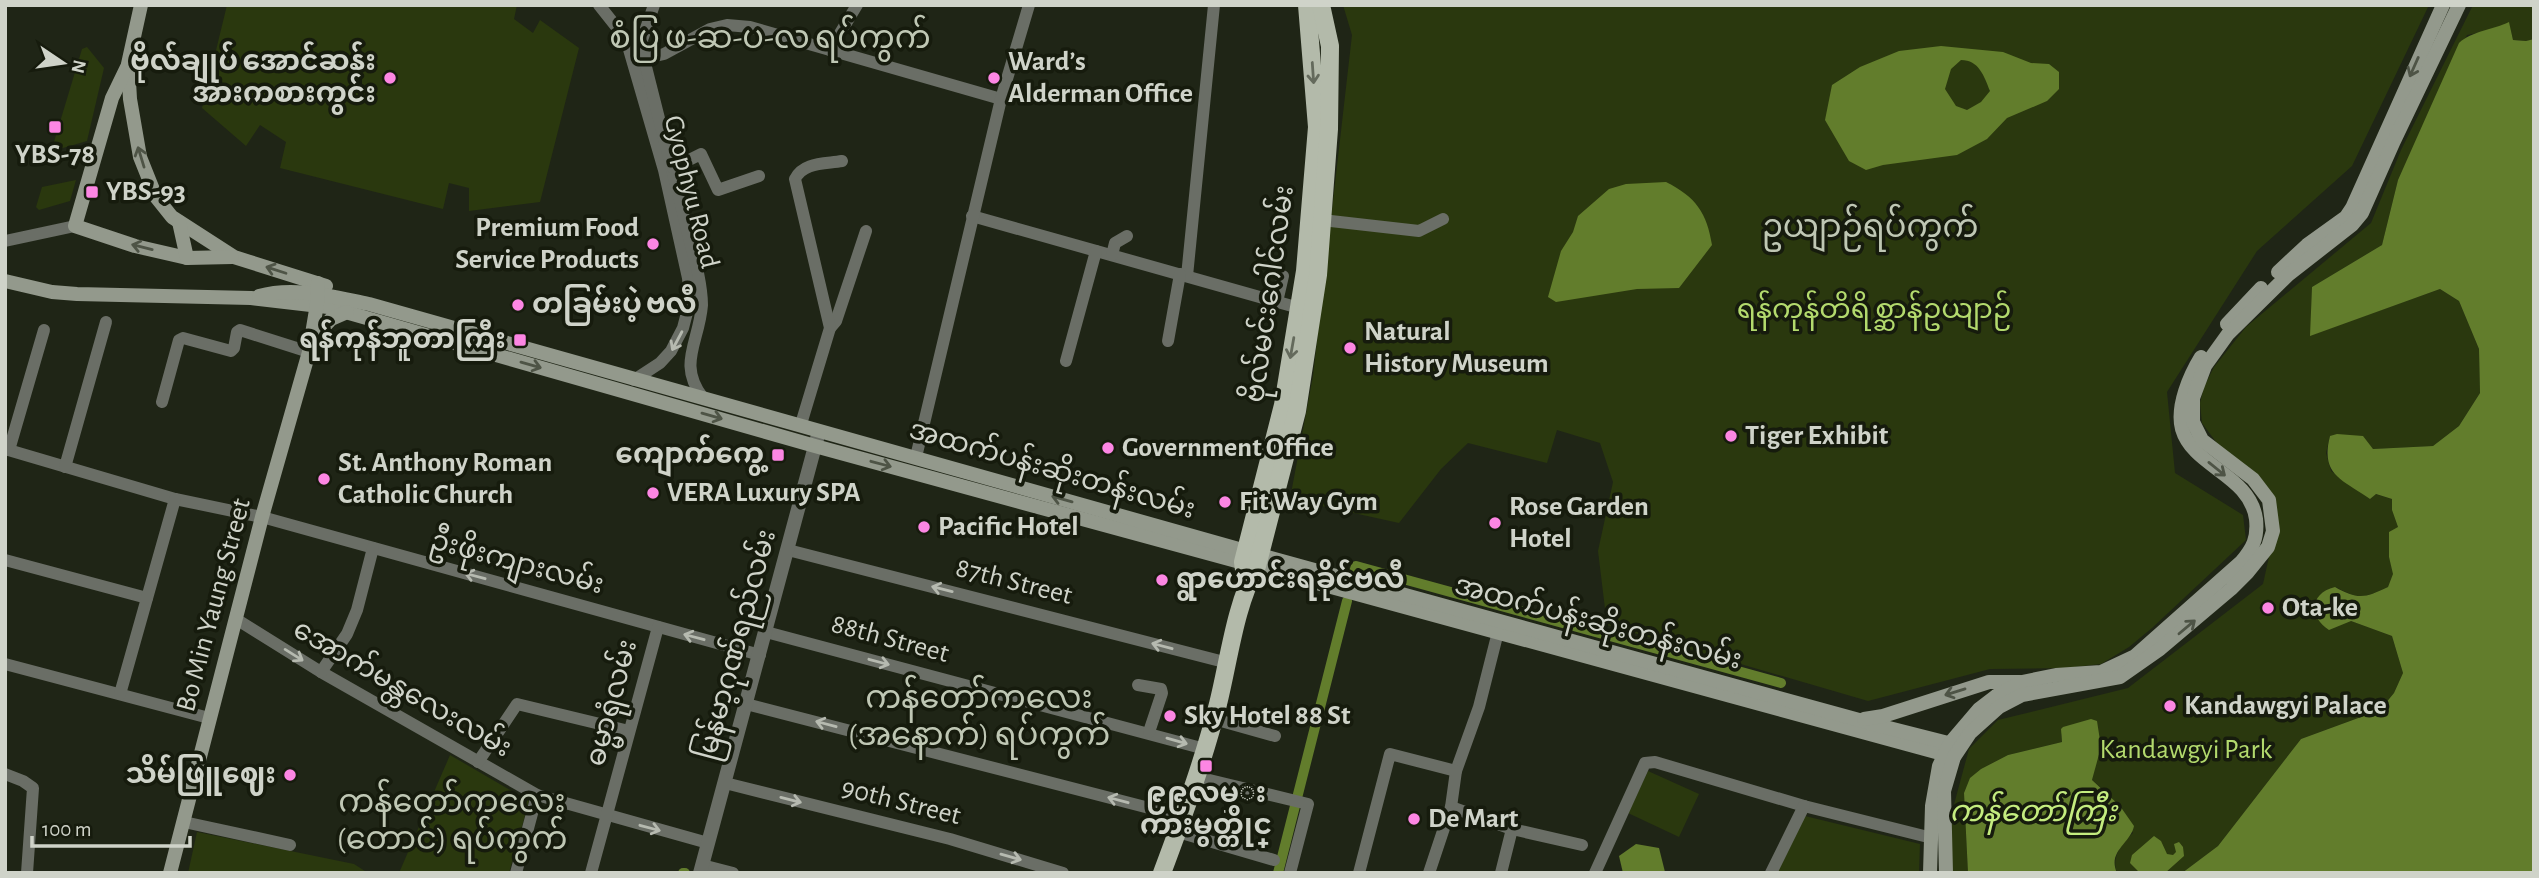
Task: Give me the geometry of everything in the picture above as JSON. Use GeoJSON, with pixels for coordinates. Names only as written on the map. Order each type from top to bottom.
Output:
{"type":"FeatureCollection","features":[{"type":"Feature","properties":{"kind":"main road"},"geometry":{"type":"LineString","coordinates":[[141,5],[128,64],[112,98],[75,226],[135,246],[187,258],[234,257]]}},
{"type":"Feature","properties":{"kind":"main road","name":"ဗိုလ်မင်းဂေါင်လမ်း"},"geometry":{"type":"LineString","coordinates":[[1251,558],[1305,302],[1317,127],[1307,5]]}},
{"type":"Feature","properties":{"kind":"main road"},"geometry":{"type":"LineString","coordinates":[[1162,873],[1181,825],[1214,719],[1251,558],[1275,496],[1297,411],[1305,302],[1322,220],[1329,137],[1330,46],[1321,5]]}},
{"type":"Feature","properties":{"kind":"main road"},"geometry":{"type":"LineString","coordinates":[[1945,873],[1944,791],[1952,750],[2000,707],[2022,695],[2057,681],[2101,672],[2135,656],[2241,562],[2253,548],[2257,530],[2250,501],[2241,488],[2191,444],[2182,429],[2181,411],[2192,371],[2203,353],[2239,309],[2346,217],[2443,5]]}},
{"type":"Feature","properties":{"kind":"main road"},"geometry":{"type":"LineString","coordinates":[[1858,720],[1883,716],[1989,682],[2097,683],[2120,677],[2160,649],[2231,589],[2259,559],[2268,547],[2273,531],[2269,500],[2253,479],[2202,440],[2193,422],[2193,398],[2205,366],[2228,334],[2307,253],[2352,225],[2362,213],[2393,141],[2459,5]]}},
{"type":"Feature","properties":{"kind":"main road"},"geometry":{"type":"LineString","coordinates":[[128,64],[134,131],[140,157],[156,197],[172,217],[234,257],[317,294]]}},
{"type":"Feature","properties":{"kind":"main road"},"geometry":{"type":"LineString","coordinates":[[179,222],[187,258]]}},
{"type":"Feature","properties":{"kind":"main road","name":"အထက်ပန်းဆိုးတန်းလမ်း"},"geometry":{"type":"LineString","coordinates":[[5,281],[52,292],[77,294],[248,298],[317,294],[369,304],[916,457],[992,486]]}},
{"type":"Feature","properties":{"kind":"main road","name":"အထက်ပန်းဆိုးတန်းလမ်း"},"geometry":{"type":"LineString","coordinates":[[317,294],[347,312],[815,446],[992,486],[1952,750]]}},
{"type":"Feature","properties":{"kind":"main road","name":"Bo Min Yaung Street"},"geometry":{"type":"LineString","coordinates":[[170,873],[262,517],[310,346],[317,294]]}},
{"type":"Feature","properties":{"kind":"main road"},"geometry":{"type":"LineString","coordinates":[[310,346],[331,319],[347,312]]}},
{"type":"Feature","properties":{"kind":"main road"},"geometry":{"type":"LineString","coordinates":[[2255,514],[2271,510]]}},
{"type":"Feature","properties":{"kind":"main road"},"geometry":{"type":"LineString","coordinates":[[1930,873],[1934,788],[1952,750],[1979,709],[2022,682]]}},
{"type":"Feature","properties":{"kind":"main road","name":"အထက်ပန်းဆိုးတန်းလမ်း"},"geometry":{"type":"LineString","coordinates":[[1810,712],[1858,720],[1952,750]]}},
{"type":"Feature","properties":{"kind":"street","name":"Gyophyu Road"},"geometry":{"type":"LineString","coordinates":[[599,5],[638,60],[673,168],[698,273],[702,303],[688,366],[693,386],[703,398]]}},
{"type":"Feature","properties":{"kind":"street","name":"Gyophyu Road"},"geometry":{"type":"LineString","coordinates":[[634,380],[660,363],[671,351],[683,328],[690,301],[688,278],[638,60],[653,5]]}},
{"type":"Feature","properties":{"kind":"street"},"geometry":{"type":"LineString","coordinates":[[830,50],[857,5]]}},
{"type":"Feature","properties":{"kind":"street"},"geometry":{"type":"LineString","coordinates":[[916,457],[1001,99],[1029,5]]}},
{"type":"Feature","properties":{"kind":"street"},"geometry":{"type":"LineString","coordinates":[[1168,341],[1184,275],[1214,5]]}},
{"type":"Feature","properties":{"kind":"street"},"geometry":{"type":"LineString","coordinates":[[638,60],[664,54],[710,29],[727,25],[750,27],[1001,99]]}},
{"type":"Feature","properties":{"kind":"street"},"geometry":{"type":"LineString","coordinates":[[673,168],[701,154],[718,190],[759,176]]}},
{"type":"Feature","properties":{"kind":"street"},"geometry":{"type":"LineString","coordinates":[[830,328],[795,179],[799,172],[811,165],[842,161]]}},
{"type":"Feature","properties":{"kind":"street"},"geometry":{"type":"LineString","coordinates":[[972,216],[1277,302],[1305,302]]}},
{"type":"Feature","properties":{"kind":"street"},"geometry":{"type":"LineString","coordinates":[[1322,220],[1419,231],[1443,219]]}},
{"type":"Feature","properties":{"kind":"street"},"geometry":{"type":"LineString","coordinates":[[5,241],[75,226]]}},
{"type":"Feature","properties":{"kind":"street"},"geometry":{"type":"LineString","coordinates":[[801,425],[830,328],[836,321],[866,231]]}},
{"type":"Feature","properties":{"kind":"street"},"geometry":{"type":"LineString","coordinates":[[1111,255],[1115,243],[1127,236]]}},
{"type":"Feature","properties":{"kind":"street"},"geometry":{"type":"LineString","coordinates":[[1066,361],[1096,251]]}},
{"type":"Feature","properties":{"kind":"street"},"geometry":{"type":"LineString","coordinates":[[1277,302],[1283,276]]}},
{"type":"Feature","properties":{"kind":"street"},"geometry":{"type":"LineString","coordinates":[[65,467],[106,322]]}},
{"type":"Feature","properties":{"kind":"street"},"geometry":{"type":"LineString","coordinates":[[7,450],[44,330]]}},
{"type":"Feature","properties":{"kind":"street"},"geometry":{"type":"LineString","coordinates":[[162,402],[179,340],[183,338],[230,351],[234,348],[237,332],[240,330],[310,346]]}},
{"type":"Feature","properties":{"kind":"street","name":"မြန်မာ့ဂုဏ်ရည်လမ်း"},"geometry":{"type":"LineString","coordinates":[[701,869],[819,430]]}},
{"type":"Feature","properties":{"kind":"street","name":"ဦးဖိုးကျားလမ်း"},"geometry":{"type":"LineString","coordinates":[[7,450],[175,499],[262,517],[760,655]]}},
{"type":"Feature","properties":{"kind":"street"},"geometry":{"type":"LineString","coordinates":[[120,694],[175,499]]}},
{"type":"Feature","properties":{"kind":"street"},"geometry":{"type":"LineString","coordinates":[[321,672],[347,634],[357,610],[373,548]]}},
{"type":"Feature","properties":{"kind":"street","name":"87th Street"},"geometry":{"type":"LineString","coordinates":[[788,550],[1228,663]]}},
{"type":"Feature","properties":{"kind":"street"},"geometry":{"type":"LineString","coordinates":[[5,560],[147,598]]}},
{"type":"Feature","properties":{"kind":"street","name":"အောက်မန္တလေးလမ်း"},"geometry":{"type":"LineString","coordinates":[[236,619],[321,672],[537,795],[708,843]]}},
{"type":"Feature","properties":{"kind":"street","name":"ဓမ္မာရုံလမ်း"},"geometry":{"type":"LineString","coordinates":[[591,873],[658,627]]}},
{"type":"Feature","properties":{"kind":"street"},"geometry":{"type":"LineString","coordinates":[[1429,873],[1451,807],[1457,771],[1479,707],[1500,627]]}},
{"type":"Feature","properties":{"kind":"street","name":"88th Street"},"geometry":{"type":"LineString","coordinates":[[766,632],[1205,749]]}},
{"type":"Feature","properties":{"kind":"street"},"geometry":{"type":"LineString","coordinates":[[5,664],[209,718]]}},
{"type":"Feature","properties":{"kind":"street"},"geometry":{"type":"LineString","coordinates":[[1138,685],[1161,689],[1163,693],[1149,732]]}},
{"type":"Feature","properties":{"kind":"street"},"geometry":{"type":"LineString","coordinates":[[478,762],[517,704],[629,732]]}},
{"type":"Feature","properties":{"kind":"street"},"geometry":{"type":"LineString","coordinates":[[746,704],[1181,825],[1274,860]]}},
{"type":"Feature","properties":{"kind":"street"},"geometry":{"type":"LineString","coordinates":[[1214,719],[1275,736]]}},
{"type":"Feature","properties":{"kind":"street"},"geometry":{"type":"LineString","coordinates":[[1359,873],[1390,754],[1457,771]]}},
{"type":"Feature","properties":{"kind":"street"},"geometry":{"type":"LineString","coordinates":[[1595,873],[1645,763],[1655,762],[1804,806],[1932,838]]}},
{"type":"Feature","properties":{"kind":"street"},"geometry":{"type":"LineString","coordinates":[[5,774],[33,788],[27,873]]}},
{"type":"Feature","properties":{"kind":"street"},"geometry":{"type":"LineString","coordinates":[[1197,777],[1308,804],[1290,873]]}},
{"type":"Feature","properties":{"kind":"street","name":"90th Street"},"geometry":{"type":"LineString","coordinates":[[725,783],[950,839],[1063,873]]}},
{"type":"Feature","properties":{"kind":"street"},"geometry":{"type":"LineString","coordinates":[[516,873],[537,795]]}},
{"type":"Feature","properties":{"kind":"street"},"geometry":{"type":"LineString","coordinates":[[1771,873],[1804,806]]}},
{"type":"Feature","properties":{"kind":"street"},"geometry":{"type":"LineString","coordinates":[[1451,807],[1512,829],[1582,845]]}},
{"type":"Feature","properties":{"kind":"street"},"geometry":{"type":"LineString","coordinates":[[184,822],[290,845]]}},
{"type":"Feature","properties":{"kind":"street"},"geometry":{"type":"LineString","coordinates":[[1500,873],[1512,829]]}},
{"type":"Feature","properties":{"kind":"street"},"geometry":{"type":"LineString","coordinates":[[701,869],[733,873]]}},
{"type":"Feature","properties":{"kind":"green space","name":"ဗိုလ်ချုပ် အောင်ဆန်း အားကစားကွင်း"},"geometry":{"type":"Polygon","coordinates":[[[227,5],[517,5],[514,19],[533,33],[540,20],[579,48],[540,202],[469,211],[469,188],[449,183],[443,209],[280,168],[286,142],[260,125],[246,146],[202,108],[227,5]]]}},
{"type":"Feature","properties":{"kind":"green space","name":"ရန်ကုန်တိရိစ္ဆာန်ဥယျာဉ်"},"geometry":{"type":"Polygon","coordinates":[[[1343,5],[2429,5],[2352,166],[2257,251],[2167,392],[2175,473],[2243,515],[2246,540],[2152,628],[2129,647],[2101,664],[2066,668],[1990,669],[1868,701],[1607,625],[1598,551],[1613,482],[1600,443],[1557,430],[1547,463],[1468,443],[1441,469],[1399,523],[1290,499],[1313,376],[1352,35],[1343,5]]]}},
{"type":"Feature","properties":{"kind":"green space","name":"Kandawgyi Park"},"geometry":{"type":"Polygon","coordinates":[[[2473,5],[2534,5],[2534,39],[2513,40],[2509,23],[2494,30],[2467,35],[2398,180],[2382,245],[2312,287],[2311,335],[2440,289],[2459,301],[2479,349],[2480,393],[2459,426],[2433,446],[2373,449],[2366,443],[2330,436],[2326,453],[2331,471],[2370,499],[2375,494],[2392,499],[2392,510],[2398,527],[2389,557],[2394,574],[2388,587],[2356,596],[2336,587],[2351,621],[2392,636],[2403,673],[2394,693],[2380,710],[2301,739],[2218,846],[2182,873],[2117,873],[2115,862],[2118,851],[2133,833],[2106,792],[2092,780],[2095,768],[2061,733],[2062,742],[2008,755],[1981,769],[1971,778],[1964,793],[1968,873],[1952,873],[1952,812],[1969,749],[1998,720],[2128,688],[2263,584],[2276,525],[2264,482],[2219,446],[2202,423],[2200,403],[2204,387],[2214,367],[2246,327],[2371,223],[2401,150],[2473,5]]]}},
{"type":"Feature","properties":{"kind":"green space"},"geometry":{"type":"Polygon","coordinates":[[[87,47],[104,68],[87,141],[56,150],[53,145],[82,49],[87,47]]]}},
{"type":"Feature","properties":{"kind":"green space"},"geometry":{"type":"Polygon","coordinates":[[[76,180],[70,201],[39,210],[36,207],[42,187],[76,180]]]}},
{"type":"Feature","properties":{"kind":"green space"},"geometry":{"type":"Polygon","coordinates":[[[450,755],[529,801],[509,873],[399,873],[450,755]]]}},
{"type":"Feature","properties":{"kind":"green space"},"geometry":{"type":"Polygon","coordinates":[[[1648,771],[1699,794],[1679,837],[1628,813],[1648,771]]]}},
{"type":"Feature","properties":{"kind":"green space"},"geometry":{"type":"Polygon","coordinates":[[[1805,816],[1920,844],[1919,873],[1775,873],[1805,816]]]}},
{"type":"Feature","properties":{"kind":"green space"},"geometry":{"type":"Polygon","coordinates":[[[197,832],[354,864],[368,873],[188,873],[197,832]]]}},
{"type":"Feature","properties":{"kind":"water","name":"ကန်တော်ကြီး"},"geometry":{"type":"Polygon","coordinates":[[[2509,22],[2513,40],[2534,39],[2534,873],[2182,873],[2218,846],[2301,739],[2380,710],[2394,693],[2403,673],[2392,636],[2351,621],[2329,630],[2315,612],[2321,594],[2335,587],[2362,596],[2388,587],[2393,574],[2389,557],[2389,532],[2398,527],[2392,510],[2392,499],[2376,494],[2370,499],[2336,475],[2328,459],[2330,436],[2363,436],[2373,449],[2433,446],[2459,426],[2480,393],[2479,349],[2459,301],[2440,289],[2310,336],[2312,287],[2382,245],[2398,180],[2459,43],[2476,33],[2509,22]]]}},
{"type":"Feature","properties":{"kind":"water"},"geometry":{"type":"Polygon","coordinates":[[[1941,46],[2003,52],[2031,63],[2049,64],[2059,72],[2059,89],[2047,101],[2007,118],[1987,139],[1957,155],[1883,165],[1866,170],[1849,161],[1825,120],[1832,85],[1860,67],[1899,51],[1941,46]],[[1961,60],[1951,69],[1945,89],[1956,106],[1967,110],[1981,102],[1990,91],[1977,66],[1961,60]]]}},
{"type":"Feature","properties":{"kind":"water"},"geometry":{"type":"Polygon","coordinates":[[[1666,182],[1685,194],[1698,207],[1707,224],[1712,245],[1679,288],[1637,289],[1556,302],[1548,297],[1561,251],[1573,232],[1578,216],[1609,189],[1626,184],[1666,182]]]}},
{"type":"Feature","properties":{"kind":"water","name":"ကန်တော်ကြီး"},"geometry":{"type":"Polygon","coordinates":[[[2091,719],[2097,721],[2101,747],[2092,780],[2120,806],[2134,826],[2117,853],[2117,873],[1968,873],[1964,793],[1970,778],[2008,755],[2062,742],[2063,727],[2091,719]]]}},
{"type":"Feature","properties":{"kind":"water"},"geometry":{"type":"Polygon","coordinates":[[[2154,836],[2161,841],[2167,854],[2173,855],[2176,852],[2174,844],[2179,842],[2184,856],[2165,873],[2140,873],[2130,863],[2132,855],[2154,836]]]}},
{"type":"Feature","properties":{"kind":"water"},"geometry":{"type":"Polygon","coordinates":[[[1636,844],[1659,848],[1665,872],[1623,873],[1619,856],[1636,844]]]}},
{"type":"Feature","properties":{"kind":"waterway"},"geometry":{"type":"LineString","coordinates":[[1354,572],[1356,566],[1781,683]]}},
{"type":"Feature","properties":{"kind":"waterway"},"geometry":{"type":"LineString","coordinates":[[1278,873],[1347,601]]}},
{"type":"Feature","properties":{"kind":"place","name":"ဗိုလ်ချုပ် အောင်ဆန်း အားကစားကွင်း"},"geometry":{"type":"Point","coordinates":[390,78]}},
{"type":"Feature","properties":{"kind":"place","name":"Ward’s Alderman Office"},"geometry":{"type":"Point","coordinates":[994,78]}},
{"type":"Feature","properties":{"kind":"place","name":"YBS-78"},"geometry":{"type":"Point","coordinates":[55,127]}},
{"type":"Feature","properties":{"kind":"place","name":"YBS-93"},"geometry":{"type":"Point","coordinates":[92,192]}},
{"type":"Feature","properties":{"kind":"place","name":"Premium Food Service Products"},"geometry":{"type":"Point","coordinates":[653,244]}},
{"type":"Feature","properties":{"kind":"place","name":"တခြမ်းပဲ့ ဗလီ"},"geometry":{"type":"Point","coordinates":[518,305]}},
{"type":"Feature","properties":{"kind":"place","name":"ရန်ကုန်ဘူတာကြီး"},"geometry":{"type":"Point","coordinates":[520,340]}},
{"type":"Feature","properties":{"kind":"place","name":"Natural History Museum"},"geometry":{"type":"Point","coordinates":[1350,348]}},
{"type":"Feature","properties":{"kind":"place","name":"Tiger Exhibit"},"geometry":{"type":"Point","coordinates":[1731,436]}},
{"type":"Feature","properties":{"kind":"place","name":"Government Office"},"geometry":{"type":"Point","coordinates":[1108,448]}},
{"type":"Feature","properties":{"kind":"place","name":"ကျောက်ကွေ့"},"geometry":{"type":"Point","coordinates":[778,455]}},
{"type":"Feature","properties":{"kind":"place","name":"St. Anthony Roman Catholic Church"},"geometry":{"type":"Point","coordinates":[324,479]}},
{"type":"Feature","properties":{"kind":"place","name":"VERA Luxury SPA"},"geometry":{"type":"Point","coordinates":[653,493]}},
{"type":"Feature","properties":{"kind":"place","name":"Fit Way Gym"},"geometry":{"type":"Point","coordinates":[1225,502]}},
{"type":"Feature","properties":{"kind":"place","name":"Rose Garden Hotel"},"geometry":{"type":"Point","coordinates":[1495,523]}},
{"type":"Feature","properties":{"kind":"place","name":"Pacific Hotel"},"geometry":{"type":"Point","coordinates":[924,527]}},
{"type":"Feature","properties":{"kind":"place","name":"ရွာဟောင်းရခိုင်ဗလီ"},"geometry":{"type":"Point","coordinates":[1162,580]}},
{"type":"Feature","properties":{"kind":"place","name":"Ota-ke"},"geometry":{"type":"Point","coordinates":[2268,608]}},
{"type":"Feature","properties":{"kind":"place","name":"Kandawgyi Palace"},"geometry":{"type":"Point","coordinates":[2170,706]}},
{"type":"Feature","properties":{"kind":"place","name":"Sky Hotel 88 St"},"geometry":{"type":"Point","coordinates":[1170,716]}},
{"type":"Feature","properties":{"kind":"place","name":"၉၉လမ္း ကားမွတ္တိုင္"},"geometry":{"type":"Point","coordinates":[1206,766]}},
{"type":"Feature","properties":{"kind":"place","name":"သိမ်ဖြူဈေး"},"geometry":{"type":"Point","coordinates":[290,775]}},
{"type":"Feature","properties":{"kind":"place","name":"De Mart"},"geometry":{"type":"Point","coordinates":[1414,819]}},
{"type":"Feature","properties":{"kind":"district","name":"စံပြ ဖ-ဆ-ပ-လ ရပ်ကွက်"},"geometry":{"type":"Point","coordinates":[770,38]}},
{"type":"Feature","properties":{"kind":"district","name":"ဥယျာဉ်ရပ်ကွက်"},"geometry":{"type":"Point","coordinates":[1870,227]}},
{"type":"Feature","properties":{"kind":"district","name":"ကန်တော်ကလေး (အနောက်) ရပ်ကွက်"},"geometry":{"type":"Point","coordinates":[979,716]}},
{"type":"Feature","properties":{"kind":"district","name":"ကန်တော်ကလေး (တောင်) ရပ်ကွက်"},"geometry":{"type":"Point","coordinates":[452,820]}}]}
